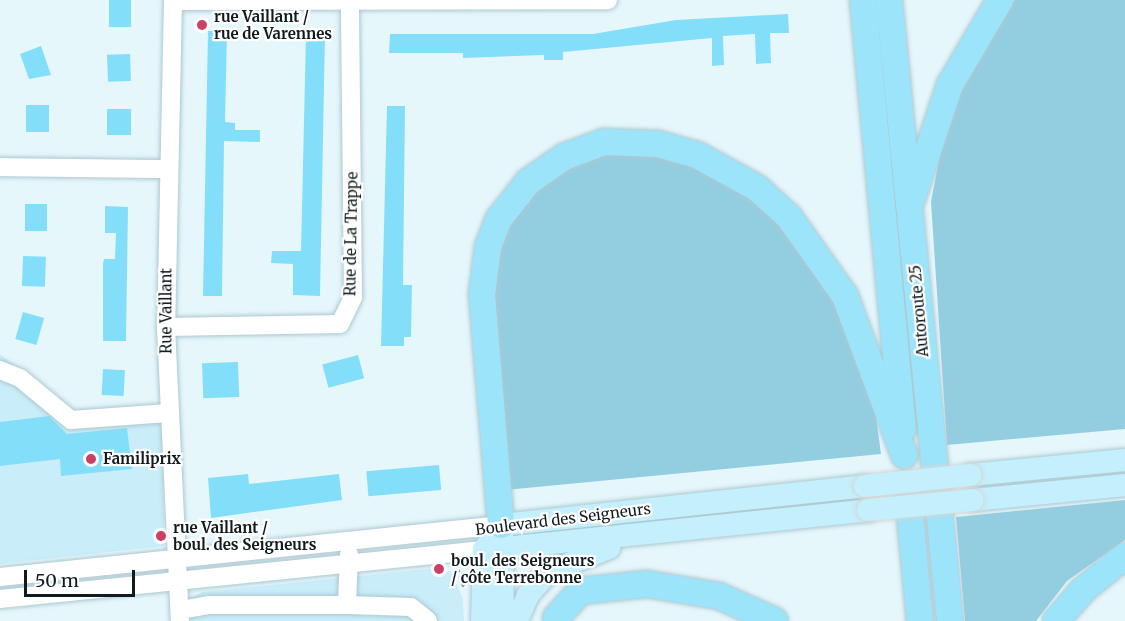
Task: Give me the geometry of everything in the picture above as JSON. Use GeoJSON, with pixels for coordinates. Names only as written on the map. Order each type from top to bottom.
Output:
{"type":"FeatureCollection","features":[{"type":"Feature","properties":{"kind":"highway","name":"Autoroute 25"},"geometry":{"type":"LineString","coordinates":[[863,0],[920,621]]}},
{"type":"Feature","properties":{"kind":"highway","name":"Autoroute 25"},"geometry":{"type":"LineString","coordinates":[[889,0],[950,621]]}},
{"type":"Feature","properties":{"kind":"highway"},"geometry":{"type":"LineString","coordinates":[[909,208],[950,85],[1000,0]]}},
{"type":"Feature","properties":{"kind":"highway"},"geometry":{"type":"LineString","coordinates":[[496,541],[483,304],[488,247],[499,219],[528,182],[564,157],[604,142],[658,144],[697,155],[757,188],[789,217],[845,296],[904,455]]}},
{"type":"Feature","properties":{"kind":"highway"},"geometry":{"type":"LineString","coordinates":[[1056,621],[1083,590],[1125,556]]}},
{"type":"Feature","properties":{"kind":"highway"},"geometry":{"type":"LineString","coordinates":[[555,620],[580,591],[638,584],[719,596],[776,621]]}},
{"type":"Feature","properties":{"kind":"main road","name":"Boulevard des Seigneurs"},"geometry":{"type":"LineString","coordinates":[[496,541],[866,486],[1125,460]]}},
{"type":"Feature","properties":{"kind":"main road","name":"Boulevard des Seigneurs"},"geometry":{"type":"LineString","coordinates":[[496,541],[652,533],[1125,485]]}},
{"type":"Feature","properties":{"kind":"main road"},"geometry":{"type":"LineString","coordinates":[[517,621],[534,587],[558,566],[652,533]]}},
{"type":"Feature","properties":{"kind":"main road"},"geometry":{"type":"LineString","coordinates":[[482,621],[496,541]]}},
{"type":"Feature","properties":{"kind":"main road"},"geometry":{"type":"LineString","coordinates":[[496,541],[503,621]]}},
{"type":"Feature","properties":{"kind":"street"},"geometry":{"type":"LineString","coordinates":[[173,0],[350,3],[608,0]]}},
{"type":"Feature","properties":{"kind":"street","name":"Rue Vaillant"},"geometry":{"type":"LineString","coordinates":[[173,0],[167,169],[166,327],[168,413],[180,616]]}},
{"type":"Feature","properties":{"kind":"street","name":"Rue de La Trappe"},"geometry":{"type":"LineString","coordinates":[[166,327],[340,324],[353,297],[350,3]]}},
{"type":"Feature","properties":{"kind":"street"},"geometry":{"type":"LineString","coordinates":[[0,167],[167,169]]}},
{"type":"Feature","properties":{"kind":"street"},"geometry":{"type":"LineString","coordinates":[[0,370],[20,378],[71,420],[168,413]]}},
{"type":"Feature","properties":{"kind":"street","name":"Boulevard des Seigneurs"},"geometry":{"type":"LineString","coordinates":[[0,577],[66,573],[348,543],[496,541]]}},
{"type":"Feature","properties":{"kind":"street","name":"Boulevard des Seigneurs"},"geometry":{"type":"LineString","coordinates":[[0,599],[350,563],[496,541]]}},
{"type":"Feature","properties":{"kind":"street"},"geometry":{"type":"LineString","coordinates":[[347,605],[350,563],[348,543]]}},
{"type":"Feature","properties":{"kind":"street"},"geometry":{"type":"LineString","coordinates":[[66,573],[68,593]]}},
{"type":"Feature","properties":{"kind":"street"},"geometry":{"type":"LineString","coordinates":[[180,616],[210,605],[347,605],[411,607],[428,621]]}},
{"type":"Feature","properties":{"kind":"shaded area"},"geometry":{"type":"Polygon","coordinates":[[[1015,0],[1125,0],[1125,429],[947,445],[931,202],[942,144],[964,81],[994,25],[1015,0]]]}},
{"type":"Feature","properties":{"kind":"shaded area"},"geometry":{"type":"Polygon","coordinates":[[[635,149],[722,175],[784,226],[829,292],[874,401],[881,454],[506,490],[493,285],[499,245],[530,192],[597,152],[635,149]]]}},
{"type":"Feature","properties":{"kind":"shaded area"},"geometry":{"type":"Polygon","coordinates":[[[0,354],[77,413],[162,405],[164,546],[0,564],[0,354]]]}},
{"type":"Feature","properties":{"kind":"shaded area"},"geometry":{"type":"Polygon","coordinates":[[[1125,500],[1125,540],[1067,581],[1036,621],[965,621],[956,517],[1125,500]]]}},
{"type":"Feature","properties":{"kind":"shaded area"},"geometry":{"type":"Polygon","coordinates":[[[437,568],[438,573],[451,571],[463,599],[464,621],[191,621],[192,599],[202,592],[437,568]]]}},
{"type":"Feature","properties":{"kind":"building"},"geometry":{"type":"Polygon","coordinates":[[[109,0],[131,0],[131,27],[109,27],[109,0]]]}},
{"type":"Feature","properties":{"kind":"building"},"geometry":{"type":"Polygon","coordinates":[[[788,14],[789,33],[770,33],[771,63],[756,64],[755,34],[723,36],[724,65],[712,66],[712,38],[563,52],[563,60],[544,60],[544,55],[463,58],[463,53],[389,53],[390,34],[593,34],[676,20],[788,14]]]}},
{"type":"Feature","properties":{"kind":"building"},"geometry":{"type":"Polygon","coordinates":[[[208,31],[227,31],[225,122],[235,123],[235,130],[260,130],[260,142],[224,141],[222,296],[203,296],[208,31]]]}},
{"type":"Feature","properties":{"kind":"building"},"geometry":{"type":"Polygon","coordinates":[[[306,34],[325,34],[320,296],[293,295],[293,264],[271,263],[272,251],[301,251],[306,34]]]}},
{"type":"Feature","properties":{"kind":"building"},"geometry":{"type":"Polygon","coordinates":[[[41,46],[51,75],[29,79],[20,54],[41,46]]]}},
{"type":"Feature","properties":{"kind":"building"},"geometry":{"type":"Polygon","coordinates":[[[130,54],[131,81],[108,82],[107,55],[130,54]]]}},
{"type":"Feature","properties":{"kind":"building"},"geometry":{"type":"Polygon","coordinates":[[[26,105],[49,105],[49,132],[26,132],[26,105]]]}},
{"type":"Feature","properties":{"kind":"building"},"geometry":{"type":"Polygon","coordinates":[[[387,106],[405,106],[403,285],[412,285],[411,337],[404,337],[404,346],[381,346],[387,106]]]}},
{"type":"Feature","properties":{"kind":"building"},"geometry":{"type":"Polygon","coordinates":[[[107,109],[131,109],[131,135],[107,135],[107,109]]]}},
{"type":"Feature","properties":{"kind":"building"},"geometry":{"type":"Polygon","coordinates":[[[25,204],[47,204],[47,231],[25,231],[25,204]]]}},
{"type":"Feature","properties":{"kind":"building"},"geometry":{"type":"Polygon","coordinates":[[[105,206],[128,207],[126,341],[103,341],[103,264],[104,259],[115,259],[116,233],[105,233],[105,206]]]}},
{"type":"Feature","properties":{"kind":"building"},"geometry":{"type":"Polygon","coordinates":[[[23,256],[46,257],[45,287],[22,286],[23,256]]]}},
{"type":"Feature","properties":{"kind":"building"},"geometry":{"type":"Polygon","coordinates":[[[23,312],[44,318],[36,345],[15,339],[23,312]]]}},
{"type":"Feature","properties":{"kind":"building"},"geometry":{"type":"Polygon","coordinates":[[[358,355],[364,378],[328,388],[322,365],[358,355]]]}},
{"type":"Feature","properties":{"kind":"building"},"geometry":{"type":"Polygon","coordinates":[[[238,362],[239,397],[203,398],[202,363],[238,362]]]}},
{"type":"Feature","properties":{"kind":"building"},"geometry":{"type":"Polygon","coordinates":[[[103,369],[125,370],[124,396],[102,395],[103,369]]]}},
{"type":"Feature","properties":{"kind":"building"},"geometry":{"type":"Polygon","coordinates":[[[49,416],[67,434],[127,428],[132,469],[61,476],[60,459],[0,466],[0,422],[49,416]]]}},
{"type":"Feature","properties":{"kind":"building"},"geometry":{"type":"Polygon","coordinates":[[[439,465],[441,490],[368,496],[366,471],[439,465]]]}},
{"type":"Feature","properties":{"kind":"building"},"geometry":{"type":"Polygon","coordinates":[[[248,474],[249,484],[339,474],[342,500],[211,518],[208,478],[248,474]]]}},
{"type":"Feature","properties":{"kind":"place","name":"rue Vaillant / rue de Varennes"},"geometry":{"type":"Point","coordinates":[202,25]}},
{"type":"Feature","properties":{"kind":"place","name":"Familiprix"},"geometry":{"type":"Point","coordinates":[91,459]}},
{"type":"Feature","properties":{"kind":"place","name":"rue Vaillant / boul. des Seigneurs"},"geometry":{"type":"Point","coordinates":[161,536]}},
{"type":"Feature","properties":{"kind":"place","name":"boul. des Seigneurs / côte Terrebonne"},"geometry":{"type":"Point","coordinates":[439,569]}}]}
